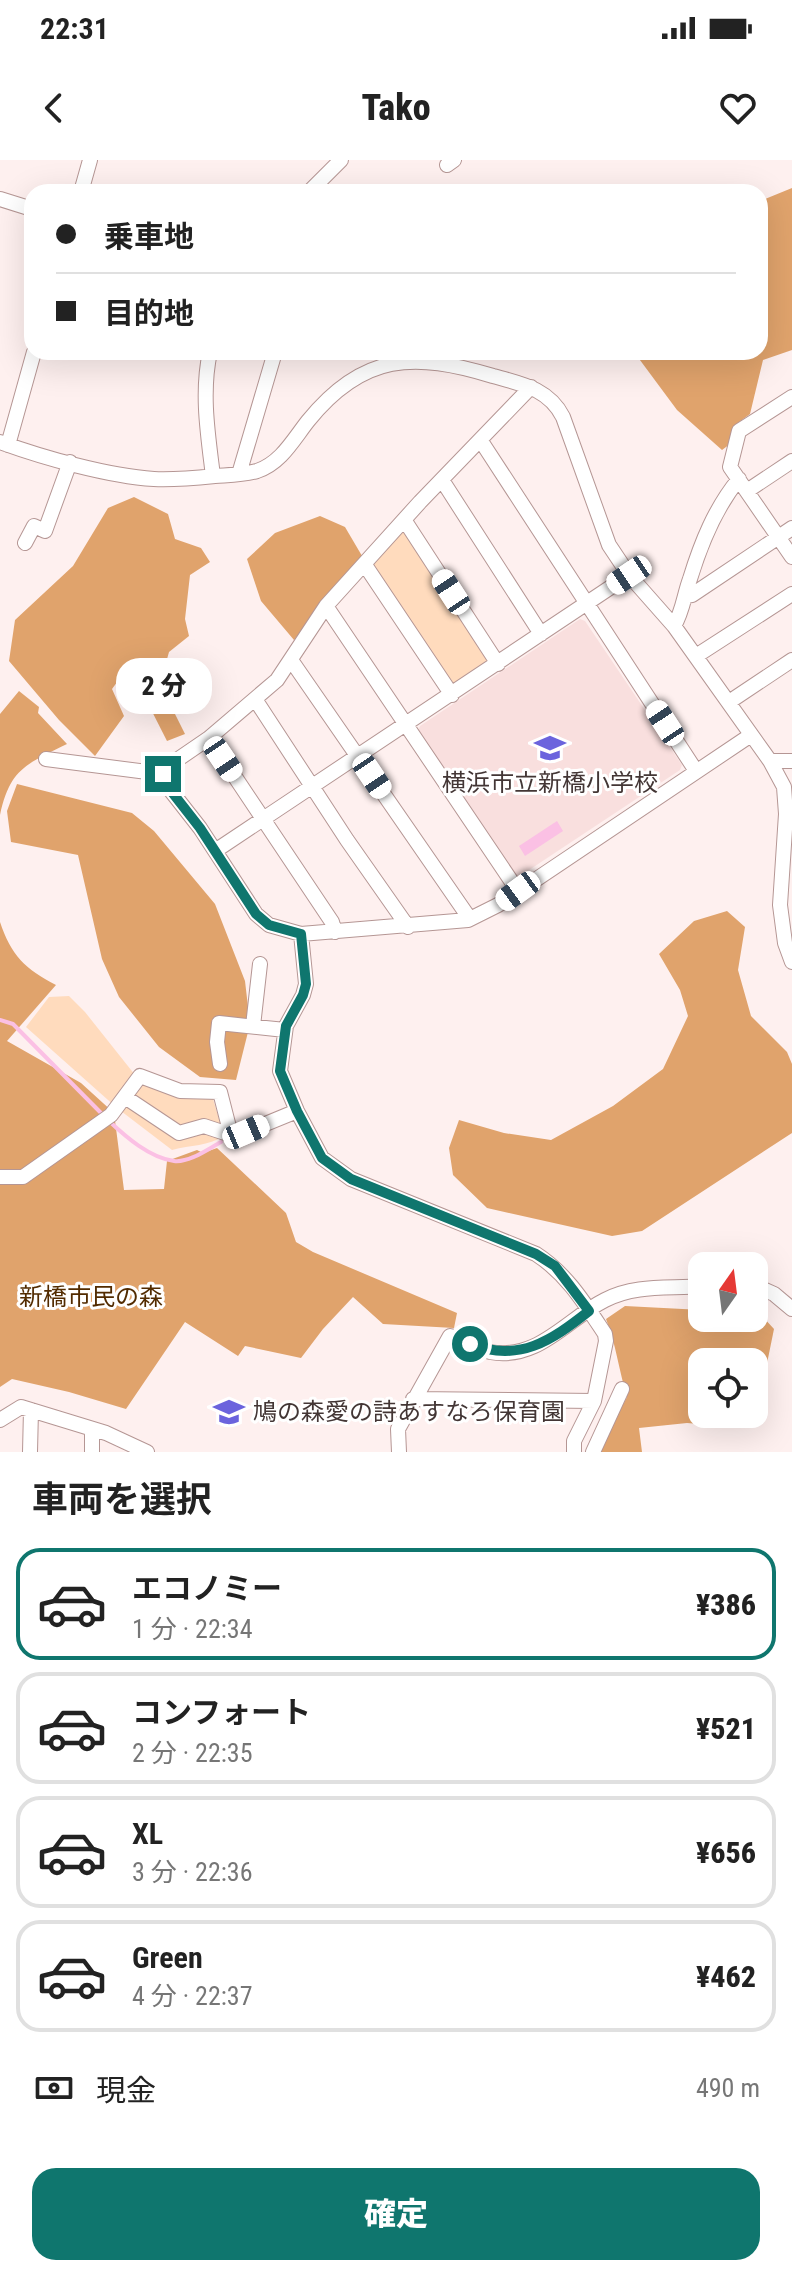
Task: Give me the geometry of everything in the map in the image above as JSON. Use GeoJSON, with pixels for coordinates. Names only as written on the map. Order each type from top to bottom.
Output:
{"type":"FeatureCollection","features":[{"type":"Feature","properties":{"kind":"street"},"geometry":{"type":"LineString","coordinates":[[83,184],[90,160]]}},
{"type":"Feature","properties":{"kind":"street"},"geometry":{"type":"LineString","coordinates":[[317,184],[341,160]]}},
{"type":"Feature","properties":{"kind":"street"},"geometry":{"type":"LineString","coordinates":[[0,199],[24,206]]}},
{"type":"Feature","properties":{"kind":"street"},"geometry":{"type":"LineString","coordinates":[[31,360],[4,444],[114,473],[154,479],[239,474],[255,472],[270,465],[285,452],[328,398],[354,378],[377,367],[440,362],[531,387],[547,395],[557,404],[569,431],[609,545],[629,575],[696,656],[770,761],[784,787],[788,829],[787,922],[792,962]]}},
{"type":"Feature","properties":{"kind":"street"},"geometry":{"type":"LineString","coordinates":[[209,360],[205,397],[213,476]]}},
{"type":"Feature","properties":{"kind":"street"},"geometry":{"type":"LineString","coordinates":[[239,474],[273,360]]}},
{"type":"Feature","properties":{"kind":"street"},"geometry":{"type":"LineString","coordinates":[[531,387],[326,606],[277,680],[209,738],[171,764],[163,774],[164,782],[256,914],[269,925],[301,934],[408,927],[470,919],[498,905],[751,735]]}},
{"type":"Feature","properties":{"kind":"street"},"geometry":{"type":"LineString","coordinates":[[792,397],[739,431],[730,467],[792,557]]}},
{"type":"Feature","properties":{"kind":"street"},"geometry":{"type":"LineString","coordinates":[[481,441],[696,771]]}},
{"type":"Feature","properties":{"kind":"street"},"geometry":{"type":"LineString","coordinates":[[674,626],[682,613],[685,596],[718,507],[743,485],[792,461]]}},
{"type":"Feature","properties":{"kind":"street"},"geometry":{"type":"LineString","coordinates":[[25,543],[34,526],[45,531],[70,462]]}},
{"type":"Feature","properties":{"kind":"street"},"geometry":{"type":"LineString","coordinates":[[442,480],[541,634]]}},
{"type":"Feature","properties":{"kind":"street"},"geometry":{"type":"LineString","coordinates":[[405,521],[498,664]]}},
{"type":"Feature","properties":{"kind":"street"},"geometry":{"type":"LineString","coordinates":[[685,596],[692,595],[792,528]]}},
{"type":"Feature","properties":{"kind":"street"},"geometry":{"type":"LineString","coordinates":[[365,565],[452,695]]}},
{"type":"Feature","properties":{"kind":"street"},"geometry":{"type":"LineString","coordinates":[[215,851],[629,575]]}},
{"type":"Feature","properties":{"kind":"street"},"geometry":{"type":"LineString","coordinates":[[696,656],[792,594]]}},
{"type":"Feature","properties":{"kind":"street"},"geometry":{"type":"LineString","coordinates":[[326,606],[518,891]]}},
{"type":"Feature","properties":{"kind":"street"},"geometry":{"type":"LineString","coordinates":[[291,660],[470,919]]}},
{"type":"Feature","properties":{"kind":"street"},"geometry":{"type":"LineString","coordinates":[[729,702],[792,660]]}},
{"type":"Feature","properties":{"kind":"street"},"geometry":{"type":"LineString","coordinates":[[255,699],[408,927]]}},
{"type":"Feature","properties":{"kind":"street"},"geometry":{"type":"LineString","coordinates":[[209,738],[332,922],[335,932]]}},
{"type":"Feature","properties":{"kind":"street"},"geometry":{"type":"LineString","coordinates":[[46,759],[163,774]]}},
{"type":"Feature","properties":{"kind":"street"},"geometry":{"type":"LineString","coordinates":[[770,761],[792,761]]}},
{"type":"Feature","properties":{"kind":"street"},"geometry":{"type":"LineString","coordinates":[[301,934],[306,984],[285,1030],[280,1071],[297,1111],[322,1158],[351,1179],[536,1254],[555,1266],[605,1334],[606,1341],[594,1401],[574,1441],[574,1452]]}},
{"type":"Feature","properties":{"kind":"street"},"geometry":{"type":"LineString","coordinates":[[253,1026],[260,964]]}},
{"type":"Feature","properties":{"kind":"street"},"geometry":{"type":"LineString","coordinates":[[220,1064],[217,1042],[219,1023],[285,1030]]}},
{"type":"Feature","properties":{"kind":"street"},"geometry":{"type":"LineString","coordinates":[[0,1177],[23,1177],[111,1115],[140,1076],[180,1091],[221,1086],[231,1135]]}},
{"type":"Feature","properties":{"kind":"street"},"geometry":{"type":"LineString","coordinates":[[125,1097],[179,1133],[204,1126],[231,1135],[297,1111]]}},
{"type":"Feature","properties":{"kind":"street"},"geometry":{"type":"LineString","coordinates":[[399,1452],[398,1429],[450,1336],[491,1352],[526,1350],[546,1341],[605,1300],[638,1289],[688,1286]]}},
{"type":"Feature","properties":{"kind":"street"},"geometry":{"type":"LineString","coordinates":[[768,1291],[792,1309]]}},
{"type":"Feature","properties":{"kind":"street"},"geometry":{"type":"LineString","coordinates":[[593,1452],[622,1389]]}},
{"type":"Feature","properties":{"kind":"street"},"geometry":{"type":"LineString","coordinates":[[413,1399],[594,1401]]}},
{"type":"Feature","properties":{"kind":"street"},"geometry":{"type":"LineString","coordinates":[[0,1420],[21,1407],[92,1429],[147,1452]]}},
{"type":"Feature","properties":{"kind":"street"},"geometry":{"type":"LineString","coordinates":[[30,1452],[31,1410]]}},
{"type":"Feature","properties":{"kind":"street"},"geometry":{"type":"LineString","coordinates":[[92,1429],[92,1452]]}},
{"type":"Feature","properties":{"kind":"shaded area"},"geometry":{"type":"Polygon","coordinates":[[[404,530],[491,663],[453,688],[371,565],[404,530]]]}},
{"type":"Feature","properties":{"kind":"shaded area","name":"横浜市立新橋小学校"},"geometry":{"type":"Polygon","coordinates":[[[580,619],[585,621],[682,765],[680,770],[520,876],[515,876],[418,731],[420,726],[580,619]]]}},
{"type":"Feature","properties":{"kind":"shaded area"},"geometry":{"type":"Polygon","coordinates":[[[557,821],[563,831],[525,856],[519,846],[557,821]]]}},
{"type":"Feature","properties":{"kind":"shaded area"},"geometry":{"type":"Polygon","coordinates":[[[69,996],[143,1085],[175,1097],[213,1099],[224,1136],[206,1144],[172,1150],[117,1108],[26,1027],[49,997],[69,996]]]}},
{"type":"Feature","properties":{"kind":"green space"},"geometry":{"type":"Polygon","coordinates":[[[792,188],[792,350],[768,358],[768,198],[792,188]]]}},
{"type":"Feature","properties":{"kind":"green space"},"geometry":{"type":"Polygon","coordinates":[[[640,360],[763,360],[750,414],[735,425],[730,444],[722,450],[677,410],[640,360]]]}},
{"type":"Feature","properties":{"kind":"green space"},"geometry":{"type":"Polygon","coordinates":[[[134,497],[168,514],[175,539],[201,548],[210,562],[190,575],[185,619],[189,636],[169,652],[160,684],[185,734],[167,741],[135,678],[123,674],[112,689],[124,716],[95,756],[59,720],[9,661],[15,620],[73,566],[108,508],[134,497]]]}},
{"type":"Feature","properties":{"kind":"green space"},"geometry":{"type":"Polygon","coordinates":[[[320,516],[345,527],[365,561],[331,592],[294,640],[261,601],[247,559],[275,533],[320,516]]]}},
{"type":"Feature","properties":{"kind":"green space"},"geometry":{"type":"Polygon","coordinates":[[[19,691],[39,707],[38,713],[67,744],[22,769],[9,787],[0,815],[0,714],[19,691]]]}},
{"type":"Feature","properties":{"kind":"green space"},"geometry":{"type":"Polygon","coordinates":[[[17,784],[132,813],[154,831],[215,904],[245,981],[250,1024],[236,1080],[200,1077],[159,1047],[119,997],[102,959],[78,855],[11,842],[7,811],[17,784]]]}},
{"type":"Feature","properties":{"kind":"green space"},"geometry":{"type":"Polygon","coordinates":[[[727,911],[745,927],[738,970],[751,1016],[787,1052],[792,1064],[792,1133],[642,1231],[612,1236],[487,1208],[453,1175],[449,1148],[459,1120],[504,1133],[551,1140],[613,1106],[663,1069],[688,1016],[680,990],[659,954],[694,921],[727,911]]]}},
{"type":"Feature","properties":{"kind":"green space","name":"新橋市民の森"},"geometry":{"type":"Polygon","coordinates":[[[0,922],[20,960],[56,985],[7,1041],[81,1083],[114,1113],[124,1190],[164,1189],[167,1161],[197,1150],[203,1153],[217,1148],[286,1213],[296,1242],[457,1313],[454,1328],[383,1324],[353,1297],[301,1358],[245,1346],[238,1356],[185,1322],[126,1409],[12,1379],[0,1387],[0,922]]]}},
{"type":"Feature","properties":{"kind":"green space"},"geometry":{"type":"Polygon","coordinates":[[[625,1306],[688,1309],[688,1332],[768,1332],[768,1322],[774,1329],[768,1358],[768,1348],[688,1348],[688,1423],[639,1428],[642,1452],[597,1452],[627,1397],[606,1319],[625,1306]]]}},
{"type":"Feature","properties":{"kind":"waterway"},"geometry":{"type":"LineString","coordinates":[[0,1020],[13,1024],[103,1115]]}},
{"type":"Feature","properties":{"kind":"waterway"},"geometry":{"type":"LineString","coordinates":[[109,1121],[147,1151],[174,1161],[192,1158],[221,1142]]}},
{"type":"Feature","properties":{"kind":"place","name":"横浜市立新橋小学校"},"geometry":{"type":"Point","coordinates":[550,748]}},
{"type":"Feature","properties":{"kind":"place","name":"鳩の森愛の詩あすなろ保育園"},"geometry":{"type":"Point","coordinates":[229,1412]}},
{"type":"Feature","properties":{"kind":"route"},"geometry":{"type":"LineString","coordinates":[[163,774],[164,782],[200,828],[256,914],[269,925],[301,934],[306,984],[286,1026],[280,1071],[322,1158],[351,1179],[536,1254],[555,1266],[589,1311],[546,1341],[526,1350],[491,1352],[470,1344]]}}]}
